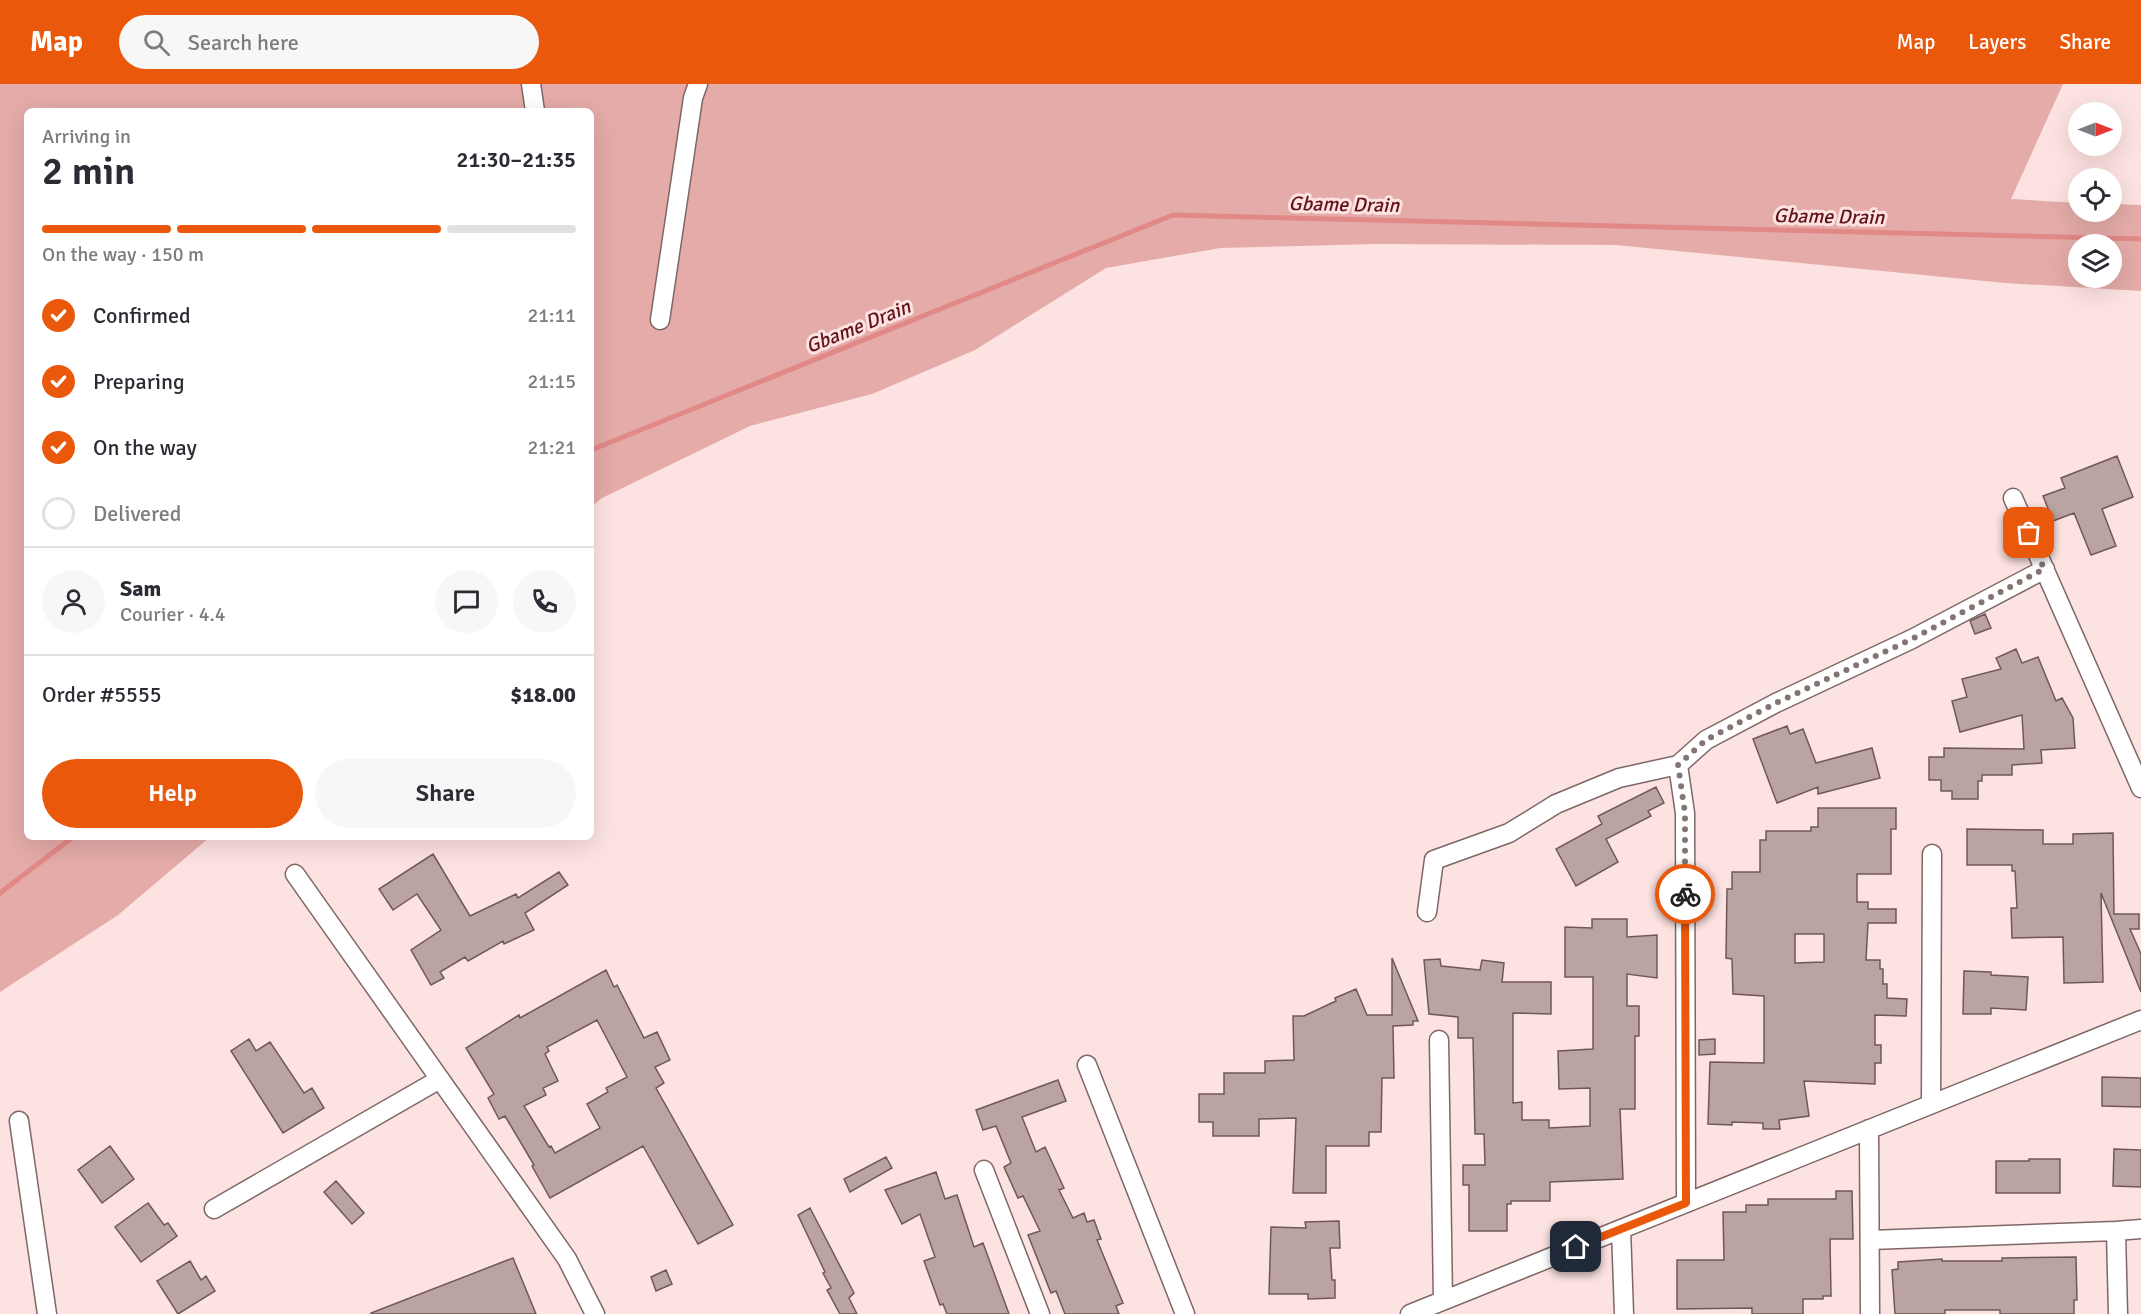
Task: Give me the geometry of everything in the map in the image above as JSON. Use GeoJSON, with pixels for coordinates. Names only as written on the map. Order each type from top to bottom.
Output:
{"type":"FeatureCollection","features":[{"type":"Feature","properties":{"kind":"street"},"geometry":{"type":"LineString","coordinates":[[531,84],[534,108]]}},
{"type":"Feature","properties":{"kind":"street"},"geometry":{"type":"LineString","coordinates":[[660,320],[693,98],[698,84]]}},
{"type":"Feature","properties":{"kind":"street"},"geometry":{"type":"LineString","coordinates":[[2013,498],[2141,788]]}},
{"type":"Feature","properties":{"kind":"street"},"geometry":{"type":"LineString","coordinates":[[1427,912],[1434,860],[1509,833],[1556,804],[1619,778],[1678,765],[1706,740],[1776,703],[1912,639],[2044,569]]}},
{"type":"Feature","properties":{"kind":"street"},"geometry":{"type":"LineString","coordinates":[[1678,765],[1685,813],[1686,1203]]}},
{"type":"Feature","properties":{"kind":"street"},"geometry":{"type":"LineString","coordinates":[[1931,1104],[1932,854]]}},
{"type":"Feature","properties":{"kind":"street"},"geometry":{"type":"LineString","coordinates":[[295,874],[567,1259],[595,1314]]}},
{"type":"Feature","properties":{"kind":"street"},"geometry":{"type":"LineString","coordinates":[[1410,1314],[2141,1020]]}},
{"type":"Feature","properties":{"kind":"street"},"geometry":{"type":"LineString","coordinates":[[1439,1040],[1443,1301]]}},
{"type":"Feature","properties":{"kind":"street"},"geometry":{"type":"LineString","coordinates":[[1087,1065],[1185,1314]]}},
{"type":"Feature","properties":{"kind":"street"},"geometry":{"type":"LineString","coordinates":[[214,1209],[440,1079]]}},
{"type":"Feature","properties":{"kind":"street"},"geometry":{"type":"LineString","coordinates":[[19,1121],[47,1314]]}},
{"type":"Feature","properties":{"kind":"street"},"geometry":{"type":"LineString","coordinates":[[1869,1129],[1870,1314]]}},
{"type":"Feature","properties":{"kind":"street"},"geometry":{"type":"LineString","coordinates":[[984,1170],[1040,1314]]}},
{"type":"Feature","properties":{"kind":"street"},"geometry":{"type":"LineString","coordinates":[[1621,1229],[1624,1314]]}},
{"type":"Feature","properties":{"kind":"street"},"geometry":{"type":"LineString","coordinates":[[1870,1240],[2141,1229]]}},
{"type":"Feature","properties":{"kind":"street"},"geometry":{"type":"LineString","coordinates":[[2116,1231],[2118,1314]]}},
{"type":"Feature","properties":{"kind":"shaded area"},"geometry":{"type":"Polygon","coordinates":[[[0,84],[2063,84],[2011,199],[2068,202],[2068,222],[2122,222],[2122,204],[2141,205],[2141,291],[2090,288],[2122,288],[2122,234],[2068,234],[2068,287],[2005,283],[1616,245],[1376,244],[1220,248],[1106,268],[975,350],[872,394],[750,426],[602,498],[594,505],[594,108],[24,108],[24,840],[206,840],[118,915],[0,992],[0,84]]]}},
{"type":"Feature","properties":{"kind":"building"},"geometry":{"type":"Polygon","coordinates":[[[2117,456],[2133,497],[2102,509],[2116,546],[2091,555],[2074,513],[2053,521],[2043,496],[2065,488],[2061,478],[2117,456]]]}},
{"type":"Feature","properties":{"kind":"building"},"geometry":{"type":"Polygon","coordinates":[[[1985,614],[1991,628],[1975,634],[1970,621],[1985,614]]]}},
{"type":"Feature","properties":{"kind":"building"},"geometry":{"type":"Polygon","coordinates":[[[2016,649],[2022,663],[2038,657],[2056,701],[2062,698],[2073,718],[2075,748],[2041,750],[2042,763],[2012,765],[2012,775],[1982,775],[1982,781],[1978,781],[1978,799],[1952,799],[1952,791],[1941,791],[1941,780],[1929,780],[1929,757],[1944,757],[1944,748],[2024,749],[2022,715],[1960,732],[1952,701],[1967,697],[1962,679],[2001,669],[1996,658],[2016,649]]]}},
{"type":"Feature","properties":{"kind":"building"},"geometry":{"type":"Polygon","coordinates":[[[1787,726],[1790,734],[1803,729],[1816,763],[1872,748],[1880,778],[1818,794],[1818,787],[1777,803],[1753,739],[1787,726]]]}},
{"type":"Feature","properties":{"kind":"building"},"geometry":{"type":"Polygon","coordinates":[[[1656,787],[1664,803],[1648,811],[1651,816],[1606,839],[1618,862],[1576,886],[1556,849],[1602,824],[1598,816],[1656,787]]]}},
{"type":"Feature","properties":{"kind":"building"},"geometry":{"type":"Polygon","coordinates":[[[1818,808],[1896,808],[1896,829],[1891,829],[1891,874],[1857,874],[1857,902],[1868,902],[1868,909],[1896,909],[1896,923],[1868,923],[1866,960],[1880,960],[1880,969],[1883,969],[1883,984],[1887,984],[1887,998],[1907,999],[1906,1016],[1875,1015],[1875,1045],[1881,1045],[1881,1063],[1875,1063],[1875,1084],[1804,1081],[1809,1116],[1779,1120],[1780,1129],[1763,1129],[1763,1123],[1708,1124],[1710,1062],[1764,1063],[1764,996],[1733,994],[1732,959],[1726,958],[1727,889],[1732,889],[1732,872],[1760,872],[1760,840],[1766,840],[1766,831],[1811,831],[1811,827],[1818,827],[1818,808]],[[1795,934],[1795,963],[1824,962],[1824,934],[1795,934]]]}},
{"type":"Feature","properties":{"kind":"building"},"geometry":{"type":"Polygon","coordinates":[[[1967,829],[2043,830],[2043,844],[2073,844],[2073,834],[2113,833],[2114,914],[2139,914],[2139,929],[2130,929],[2141,954],[2141,992],[2101,893],[2103,982],[2064,983],[2063,937],[2012,938],[2011,908],[2017,908],[2015,871],[2012,871],[2012,865],[1967,865],[1967,829]]]}},
{"type":"Feature","properties":{"kind":"building"},"geometry":{"type":"Polygon","coordinates":[[[433,854],[470,916],[516,894],[518,898],[559,872],[568,885],[525,913],[534,930],[504,944],[503,941],[468,961],[465,957],[440,972],[444,978],[431,985],[411,950],[441,930],[417,894],[393,910],[379,889],[433,854]]]}},
{"type":"Feature","properties":{"kind":"building"},"geometry":{"type":"Polygon","coordinates":[[[1592,919],[1627,919],[1627,937],[1657,935],[1657,978],[1627,974],[1627,1006],[1639,1006],[1639,1036],[1635,1036],[1635,1109],[1620,1109],[1623,1179],[1550,1182],[1550,1201],[1511,1201],[1511,1204],[1507,1204],[1507,1231],[1469,1231],[1469,1185],[1463,1185],[1463,1165],[1485,1165],[1484,1134],[1475,1134],[1473,1038],[1458,1038],[1458,1017],[1429,1014],[1424,960],[1440,959],[1441,966],[1480,970],[1482,960],[1504,963],[1502,982],[1551,982],[1551,1014],[1513,1013],[1513,1103],[1522,1102],[1522,1120],[1549,1120],[1549,1128],[1590,1126],[1590,1088],[1559,1089],[1558,1051],[1593,1049],[1593,977],[1565,977],[1565,927],[1592,928],[1592,919]]]}},
{"type":"Feature","properties":{"kind":"building"},"geometry":{"type":"Polygon","coordinates":[[[1392,958],[1418,1021],[1413,1021],[1413,1025],[1393,1026],[1394,1078],[1382,1078],[1381,1132],[1369,1132],[1369,1146],[1326,1146],[1326,1193],[1293,1193],[1296,1118],[1259,1119],[1259,1136],[1213,1136],[1213,1122],[1199,1122],[1199,1094],[1224,1094],[1224,1073],[1265,1073],[1265,1061],[1294,1060],[1293,1016],[1304,1016],[1356,989],[1367,1015],[1392,1015],[1392,958]]]}},
{"type":"Feature","properties":{"kind":"building"},"geometry":{"type":"Polygon","coordinates":[[[606,970],[614,987],[617,985],[644,1038],[657,1032],[670,1060],[655,1067],[664,1083],[656,1088],[733,1225],[698,1244],[643,1146],[550,1198],[532,1166],[534,1165],[505,1116],[499,1119],[488,1098],[494,1094],[466,1048],[519,1015],[520,1018],[606,970]],[[597,1020],[547,1047],[549,1051],[545,1054],[558,1081],[543,1088],[546,1095],[524,1106],[555,1153],[600,1128],[587,1104],[608,1092],[606,1088],[627,1077],[597,1020]]]}},
{"type":"Feature","properties":{"kind":"building"},"geometry":{"type":"Polygon","coordinates":[[[1964,971],[2028,977],[2026,1010],[1991,1008],[1991,1014],[1963,1014],[1964,971]]]}},
{"type":"Feature","properties":{"kind":"building"},"geometry":{"type":"Polygon","coordinates":[[[249,1039],[256,1051],[270,1042],[304,1093],[312,1088],[324,1108],[283,1133],[231,1051],[249,1039]]]}},
{"type":"Feature","properties":{"kind":"building"},"geometry":{"type":"Polygon","coordinates":[[[1715,1039],[1715,1054],[1699,1055],[1699,1040],[1715,1039]]]}},
{"type":"Feature","properties":{"kind":"building"},"geometry":{"type":"Polygon","coordinates":[[[2102,1077],[2141,1078],[2141,1107],[2102,1106],[2102,1077]]]}},
{"type":"Feature","properties":{"kind":"building"},"geometry":{"type":"Polygon","coordinates":[[[1058,1080],[1066,1101],[1022,1117],[1036,1152],[1045,1147],[1064,1188],[1059,1190],[1073,1218],[1084,1213],[1087,1222],[1094,1220],[1101,1239],[1097,1240],[1123,1303],[1116,1306],[1119,1314],[1065,1314],[1056,1291],[1051,1293],[1028,1235],[1040,1231],[1023,1196],[1018,1198],[1004,1167],[1011,1163],[996,1126],[983,1130],[976,1110],[1058,1080]]]}},
{"type":"Feature","properties":{"kind":"building"},"geometry":{"type":"Polygon","coordinates":[[[110,1146],[134,1179],[102,1203],[78,1170],[110,1146]]]}},
{"type":"Feature","properties":{"kind":"building"},"geometry":{"type":"Polygon","coordinates":[[[2114,1149],[2141,1150],[2141,1187],[2113,1186],[2114,1149]]]}},
{"type":"Feature","properties":{"kind":"building"},"geometry":{"type":"Polygon","coordinates":[[[886,1157],[892,1168],[850,1192],[844,1179],[886,1157]]]}},
{"type":"Feature","properties":{"kind":"building"},"geometry":{"type":"Polygon","coordinates":[[[2029,1159],[2060,1159],[2060,1193],[1996,1193],[1996,1161],[2029,1161],[2029,1159]]]}},
{"type":"Feature","properties":{"kind":"building"},"geometry":{"type":"Polygon","coordinates":[[[936,1172],[945,1199],[957,1195],[974,1247],[983,1243],[1009,1314],[947,1314],[943,1304],[940,1305],[924,1261],[935,1257],[920,1214],[902,1224],[885,1190],[936,1172]]]}},
{"type":"Feature","properties":{"kind":"building"},"geometry":{"type":"Polygon","coordinates":[[[336,1181],[364,1213],[352,1224],[324,1192],[336,1181]]]}},
{"type":"Feature","properties":{"kind":"building"},"geometry":{"type":"Polygon","coordinates":[[[1836,1191],[1852,1191],[1853,1239],[1830,1239],[1831,1296],[1823,1296],[1823,1299],[1803,1299],[1803,1314],[1752,1314],[1752,1308],[1677,1309],[1677,1260],[1724,1260],[1723,1212],[1746,1212],[1746,1205],[1768,1205],[1768,1199],[1836,1199],[1836,1191]]]}},
{"type":"Feature","properties":{"kind":"building"},"geometry":{"type":"Polygon","coordinates":[[[148,1203],[164,1225],[168,1223],[177,1236],[141,1262],[115,1227],[148,1203]]]}},
{"type":"Feature","properties":{"kind":"building"},"geometry":{"type":"Polygon","coordinates":[[[810,1208],[854,1293],[849,1298],[857,1314],[840,1314],[827,1290],[831,1288],[823,1273],[825,1272],[798,1215],[810,1208]]]}},
{"type":"Feature","properties":{"kind":"building"},"geometry":{"type":"Polygon","coordinates":[[[1339,1221],[1340,1248],[1330,1248],[1335,1298],[1308,1299],[1308,1294],[1269,1294],[1271,1227],[1306,1228],[1305,1222],[1339,1221]]]}},
{"type":"Feature","properties":{"kind":"building"},"geometry":{"type":"Polygon","coordinates":[[[2076,1257],[2077,1300],[2074,1300],[2074,1314],[2000,1314],[2000,1310],[1945,1310],[1945,1314],[1895,1314],[1892,1270],[1898,1269],[1898,1262],[1942,1259],[1942,1261],[2002,1261],[2002,1258],[2076,1257]]]}},
{"type":"Feature","properties":{"kind":"building"},"geometry":{"type":"Polygon","coordinates":[[[513,1258],[536,1314],[371,1314],[371,1313],[513,1258]]]}},
{"type":"Feature","properties":{"kind":"building"},"geometry":{"type":"Polygon","coordinates":[[[190,1261],[201,1280],[206,1276],[215,1291],[178,1314],[157,1281],[190,1261]]]}},
{"type":"Feature","properties":{"kind":"building"},"geometry":{"type":"Polygon","coordinates":[[[666,1270],[672,1284],[656,1291],[651,1277],[666,1270]]]}},
{"type":"Feature","properties":{"kind":"waterway","name":"Gbame Drain"},"geometry":{"type":"LineString","coordinates":[[594,449],[1173,215],[2141,239]]}},
{"type":"Feature","properties":{"kind":"waterway","name":"Gbame Drain"},"geometry":{"type":"LineString","coordinates":[[0,893],[69,840]]}},
{"type":"Feature","properties":{"kind":"way so far"},"geometry":{"type":"LineString","coordinates":[[1685,894],[1685,813],[1678,765],[1706,740],[1776,703],[1912,639],[2044,569],[2029,533]]}},
{"type":"Feature","properties":{"kind":"route"},"geometry":{"type":"LineString","coordinates":[[1576,1247],[1686,1203],[1685,894]]}}]}
